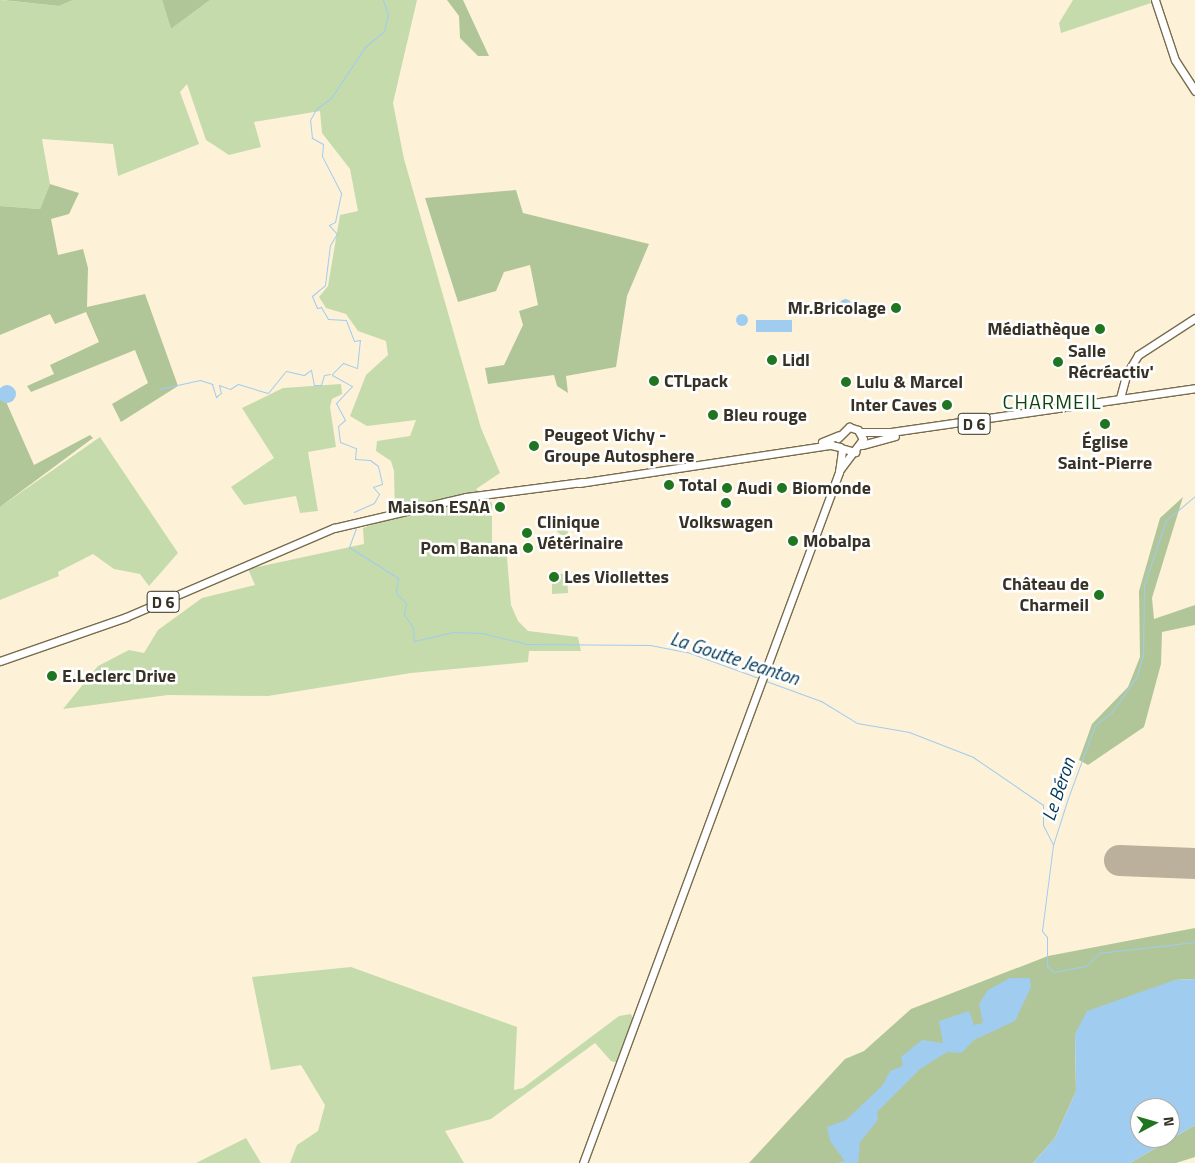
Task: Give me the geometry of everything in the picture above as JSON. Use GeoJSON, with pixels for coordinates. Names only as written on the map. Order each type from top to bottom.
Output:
{"type":"FeatureCollection","features":[{"type":"Feature","properties":{"kind":"main road"},"geometry":{"type":"LineString","coordinates":[[1154,0],[1175,60],[1195,91]]}},
{"type":"Feature","properties":{"kind":"main road"},"geometry":{"type":"LineString","coordinates":[[1124,399],[1131,366],[1146,348],[1195,318]]}},
{"type":"Feature","properties":{"kind":"main road"},"geometry":{"type":"LineString","coordinates":[[1124,399],[1131,366]]}},
{"type":"Feature","properties":{"kind":"main road","name":"D 6"},"geometry":{"type":"LineString","coordinates":[[861,432],[891,432],[1195,388]]}},
{"type":"Feature","properties":{"kind":"main road","name":"D 6"},"geometry":{"type":"LineString","coordinates":[[862,445],[893,436],[1086,407],[1124,399],[1195,392]]}},
{"type":"Feature","properties":{"kind":"main road"},"geometry":{"type":"LineString","coordinates":[[583,1163],[761,678],[839,472],[841,448],[839,435],[849,427],[861,432],[862,445],[839,472]]}},
{"type":"Feature","properties":{"kind":"main road","name":"D 6"},"geometry":{"type":"LineString","coordinates":[[731,460],[830,440],[839,435]]}},
{"type":"Feature","properties":{"kind":"main road"},"geometry":{"type":"LineString","coordinates":[[841,448],[855,452]]}},
{"type":"Feature","properties":{"kind":"main road","name":"D 6"},"geometry":{"type":"LineString","coordinates":[[0,661],[83,631],[334,528],[411,508],[731,460],[841,448]]}},
{"type":"Feature","properties":{"kind":"main road"},"geometry":{"type":"LineString","coordinates":[[783,453],[830,449],[841,460]]}},
{"type":"Feature","properties":{"kind":"green space"},"geometry":{"type":"Polygon","coordinates":[[[0,0],[59,6],[73,0],[162,0],[171,29],[210,0],[417,0],[393,103],[404,159],[481,428],[500,473],[476,489],[492,503],[492,544],[506,546],[511,605],[518,621],[528,631],[578,637],[581,651],[529,651],[528,662],[411,673],[268,696],[168,695],[63,709],[98,666],[129,650],[144,653],[158,630],[202,598],[255,585],[248,569],[364,544],[363,528],[395,517],[394,471],[391,461],[376,451],[377,441],[410,436],[416,420],[367,426],[350,416],[366,375],[388,355],[386,341],[358,331],[346,314],[326,308],[319,297],[328,286],[340,215],[358,211],[350,169],[322,133],[320,111],[254,122],[261,147],[229,155],[206,140],[187,84],[180,92],[199,144],[118,176],[113,144],[42,139],[50,184],[40,209],[0,206],[0,0]]]}},
{"type":"Feature","properties":{"kind":"green space"},"geometry":{"type":"Polygon","coordinates":[[[2,0],[73,0],[59,6],[2,0]]]}},
{"type":"Feature","properties":{"kind":"green space"},"geometry":{"type":"Polygon","coordinates":[[[162,0],[210,0],[171,29],[162,0]]]}},
{"type":"Feature","properties":{"kind":"green space"},"geometry":{"type":"Polygon","coordinates":[[[447,0],[463,0],[489,56],[478,56],[460,38],[459,16],[447,0]]]}},
{"type":"Feature","properties":{"kind":"green space"},"geometry":{"type":"Polygon","coordinates":[[[1073,0],[1150,0],[1151,3],[1061,33],[1059,23],[1073,0]]]}},
{"type":"Feature","properties":{"kind":"green space"},"geometry":{"type":"Polygon","coordinates":[[[50,184],[79,193],[69,214],[51,219],[58,255],[83,249],[88,268],[87,307],[145,294],[178,386],[121,422],[112,404],[148,383],[135,350],[31,392],[27,386],[54,374],[50,365],[99,342],[86,312],[55,324],[50,314],[0,335],[0,206],[40,209],[50,184]]]}},
{"type":"Feature","properties":{"kind":"green space"},"geometry":{"type":"Polygon","coordinates":[[[516,190],[523,213],[649,244],[627,296],[616,367],[566,376],[568,393],[557,386],[554,375],[488,384],[485,368],[504,365],[523,325],[519,311],[538,305],[530,265],[504,272],[496,291],[458,302],[425,198],[516,190]]]}},
{"type":"Feature","properties":{"kind":"green space"},"geometry":{"type":"Polygon","coordinates":[[[341,384],[342,394],[332,399],[330,407],[336,447],[308,452],[318,511],[300,513],[296,496],[244,505],[231,487],[274,458],[242,408],[283,388],[341,384]]]}},
{"type":"Feature","properties":{"kind":"green space"},"geometry":{"type":"Polygon","coordinates":[[[0,388],[34,465],[90,435],[93,438],[0,507],[0,388]]]}},
{"type":"Feature","properties":{"kind":"green space"},"geometry":{"type":"Polygon","coordinates":[[[100,437],[178,553],[149,586],[140,574],[114,569],[93,554],[58,572],[59,576],[0,600],[0,507],[100,437]]]}},
{"type":"Feature","properties":{"kind":"green space"},"geometry":{"type":"Polygon","coordinates":[[[1183,497],[1152,598],[1154,619],[1195,605],[1195,625],[1162,632],[1161,664],[1144,727],[1088,765],[1079,760],[1092,724],[1128,687],[1140,657],[1139,591],[1160,518],[1183,497]]]}},
{"type":"Feature","properties":{"kind":"green space"},"geometry":{"type":"Polygon","coordinates":[[[548,524],[567,524],[568,537],[566,539],[548,524]]]}},
{"type":"Feature","properties":{"kind":"green space"},"geometry":{"type":"Polygon","coordinates":[[[567,572],[568,593],[552,594],[552,577],[567,572]]]}},
{"type":"Feature","properties":{"kind":"green space"},"geometry":{"type":"Polygon","coordinates":[[[1195,928],[1195,979],[1175,980],[1075,1034],[1076,1091],[1055,1138],[1033,1163],[749,1163],[845,1059],[864,1051],[911,1009],[1048,956],[1195,928]]]}},
{"type":"Feature","properties":{"kind":"green space"},"geometry":{"type":"Polygon","coordinates":[[[351,967],[517,1027],[514,1090],[523,1088],[619,1016],[631,1014],[636,1025],[622,1064],[611,1061],[595,1043],[491,1119],[445,1131],[464,1163],[290,1163],[297,1145],[318,1131],[325,1105],[301,1065],[271,1070],[252,977],[351,967]]]}},
{"type":"Feature","properties":{"kind":"green space"},"geometry":{"type":"Polygon","coordinates":[[[1195,1125],[1195,1157],[1176,1163],[1130,1163],[1156,1148],[1180,1148],[1180,1134],[1195,1125]]]}},
{"type":"Feature","properties":{"kind":"green space"},"geometry":{"type":"Polygon","coordinates":[[[246,1138],[261,1163],[196,1163],[246,1138]]]}},
{"type":"Feature","properties":{"kind":"water"},"geometry":{"type":"Polygon","coordinates":[[[845,298],[851,304],[845,310],[839,304],[845,298]]]}},
{"type":"Feature","properties":{"kind":"water"},"geometry":{"type":"Polygon","coordinates":[[[742,314],[748,320],[742,326],[736,320],[742,314]]]}},
{"type":"Feature","properties":{"kind":"water"},"geometry":{"type":"Polygon","coordinates":[[[756,320],[792,320],[792,332],[756,332],[756,320]]]}},
{"type":"Feature","properties":{"kind":"water"},"geometry":{"type":"Polygon","coordinates":[[[3,385],[11,385],[16,390],[14,401],[3,403],[-2,398],[-2,390],[3,385]]]}},
{"type":"Feature","properties":{"kind":"water"},"geometry":{"type":"Polygon","coordinates":[[[1010,978],[1030,978],[1031,987],[1015,1021],[974,1040],[961,1053],[947,1052],[920,1069],[877,1112],[878,1120],[860,1142],[858,1163],[836,1163],[845,1161],[830,1141],[827,1127],[846,1120],[883,1085],[890,1071],[903,1066],[901,1057],[922,1040],[943,1043],[939,1021],[969,1011],[974,1025],[983,1023],[979,1004],[988,990],[1010,978]]]}},
{"type":"Feature","properties":{"kind":"water"},"geometry":{"type":"Polygon","coordinates":[[[1195,979],[1195,1125],[1180,1134],[1180,1098],[1130,1098],[1130,1148],[1156,1148],[1130,1163],[1033,1163],[1055,1138],[1076,1091],[1075,1034],[1087,1011],[1175,980],[1195,979]]]}},
{"type":"Feature","properties":{"kind":"waterway","name":"La Goutte Jeanton"},"geometry":{"type":"LineString","coordinates":[[332,374],[343,363],[357,368],[360,340],[354,341],[346,320],[328,319],[321,307],[317,308],[312,296],[325,285],[330,245],[337,234],[329,225],[335,222],[341,193],[322,156],[323,144],[312,138],[310,120],[316,109],[331,98],[365,47],[384,31],[388,15],[383,0]]}},
{"type":"Feature","properties":{"kind":"waterway"},"geometry":{"type":"LineString","coordinates":[[159,389],[200,380],[212,384],[216,397],[221,393],[219,385],[230,389],[238,384],[268,393],[286,371],[304,375],[311,370],[314,385],[321,385],[324,375],[330,374]]}},
{"type":"Feature","properties":{"kind":"waterway","name":"La Goutte Jeanton"},"geometry":{"type":"LineString","coordinates":[[332,375],[352,386],[336,403],[345,420],[338,426],[340,442],[356,448],[355,459],[370,460],[378,466],[382,484],[373,487],[379,494],[374,503],[354,512]]}},
{"type":"Feature","properties":{"kind":"waterway","name":"Le Béron"},"geometry":{"type":"LineString","coordinates":[[1195,496],[1166,520],[1144,585],[1143,655],[1137,676],[1112,712],[1095,725],[1068,798],[1053,845],[1042,931],[1047,937],[1047,966],[1054,972],[1086,966],[1099,953],[1195,942]]}},
{"type":"Feature","properties":{"kind":"waterway","name":"La Goutte Jeanton"},"geometry":{"type":"LineString","coordinates":[[356,528],[349,547],[398,578],[396,593],[406,603],[404,614],[413,628],[414,641],[453,632],[482,633],[527,644],[650,645],[687,652],[759,678]]}},
{"type":"Feature","properties":{"kind":"waterway","name":"La Goutte Jeanton"},"geometry":{"type":"LineString","coordinates":[[766,681],[821,701],[857,723],[909,732],[973,757],[1043,805],[1043,825],[1053,845]]}},
{"type":"Feature","properties":{"kind":"runway"},"geometry":{"type":"LineString","coordinates":[[1119,860],[1195,863]]}},
{"type":"Feature","properties":{"kind":"place","name":"Mr.Bricolage"},"geometry":{"type":"Point","coordinates":[896,308]}},
{"type":"Feature","properties":{"kind":"place","name":"Médiathèque"},"geometry":{"type":"Point","coordinates":[1100,329]}},
{"type":"Feature","properties":{"kind":"place","name":"Lidl"},"geometry":{"type":"Point","coordinates":[772,360]}},
{"type":"Feature","properties":{"kind":"place","name":"Salle Récréactiv'"},"geometry":{"type":"Point","coordinates":[1058,362]}},
{"type":"Feature","properties":{"kind":"place","name":"CTLpack"},"geometry":{"type":"Point","coordinates":[654,381]}},
{"type":"Feature","properties":{"kind":"place","name":"Lulu & Marcel"},"geometry":{"type":"Point","coordinates":[846,382]}},
{"type":"Feature","properties":{"kind":"place","name":"Inter Caves"},"geometry":{"type":"Point","coordinates":[947,405]}},
{"type":"Feature","properties":{"kind":"place","name":"Bleu rouge"},"geometry":{"type":"Point","coordinates":[713,415]}},
{"type":"Feature","properties":{"kind":"place","name":"Église Saint-Pierre"},"geometry":{"type":"Point","coordinates":[1105,424]}},
{"type":"Feature","properties":{"kind":"place","name":"Peugeot Vichy - Groupe Autosphere"},"geometry":{"type":"Point","coordinates":[534,446]}},
{"type":"Feature","properties":{"kind":"place","name":"Total"},"geometry":{"type":"Point","coordinates":[669,485]}},
{"type":"Feature","properties":{"kind":"place","name":"Audi"},"geometry":{"type":"Point","coordinates":[727,488]}},
{"type":"Feature","properties":{"kind":"place","name":"Biomonde"},"geometry":{"type":"Point","coordinates":[782,488]}},
{"type":"Feature","properties":{"kind":"place","name":"Volkswagen"},"geometry":{"type":"Point","coordinates":[726,503]}},
{"type":"Feature","properties":{"kind":"place","name":"Maison ESAA"},"geometry":{"type":"Point","coordinates":[500,507]}},
{"type":"Feature","properties":{"kind":"place","name":"Clinique Vétérinaire"},"geometry":{"type":"Point","coordinates":[527,533]}},
{"type":"Feature","properties":{"kind":"place","name":"Mobalpa"},"geometry":{"type":"Point","coordinates":[793,541]}},
{"type":"Feature","properties":{"kind":"place","name":"Pom Banana"},"geometry":{"type":"Point","coordinates":[528,548]}},
{"type":"Feature","properties":{"kind":"place","name":"Les Viollettes"},"geometry":{"type":"Point","coordinates":[554,577]}},
{"type":"Feature","properties":{"kind":"place","name":"Château de Charmeil"},"geometry":{"type":"Point","coordinates":[1099,595]}},
{"type":"Feature","properties":{"kind":"place","name":"E.Leclerc Drive"},"geometry":{"type":"Point","coordinates":[52,676]}},
{"type":"Feature","properties":{"kind":"district","name":"CHARMEIL"},"geometry":{"type":"Point","coordinates":[1052,401]}}]}
